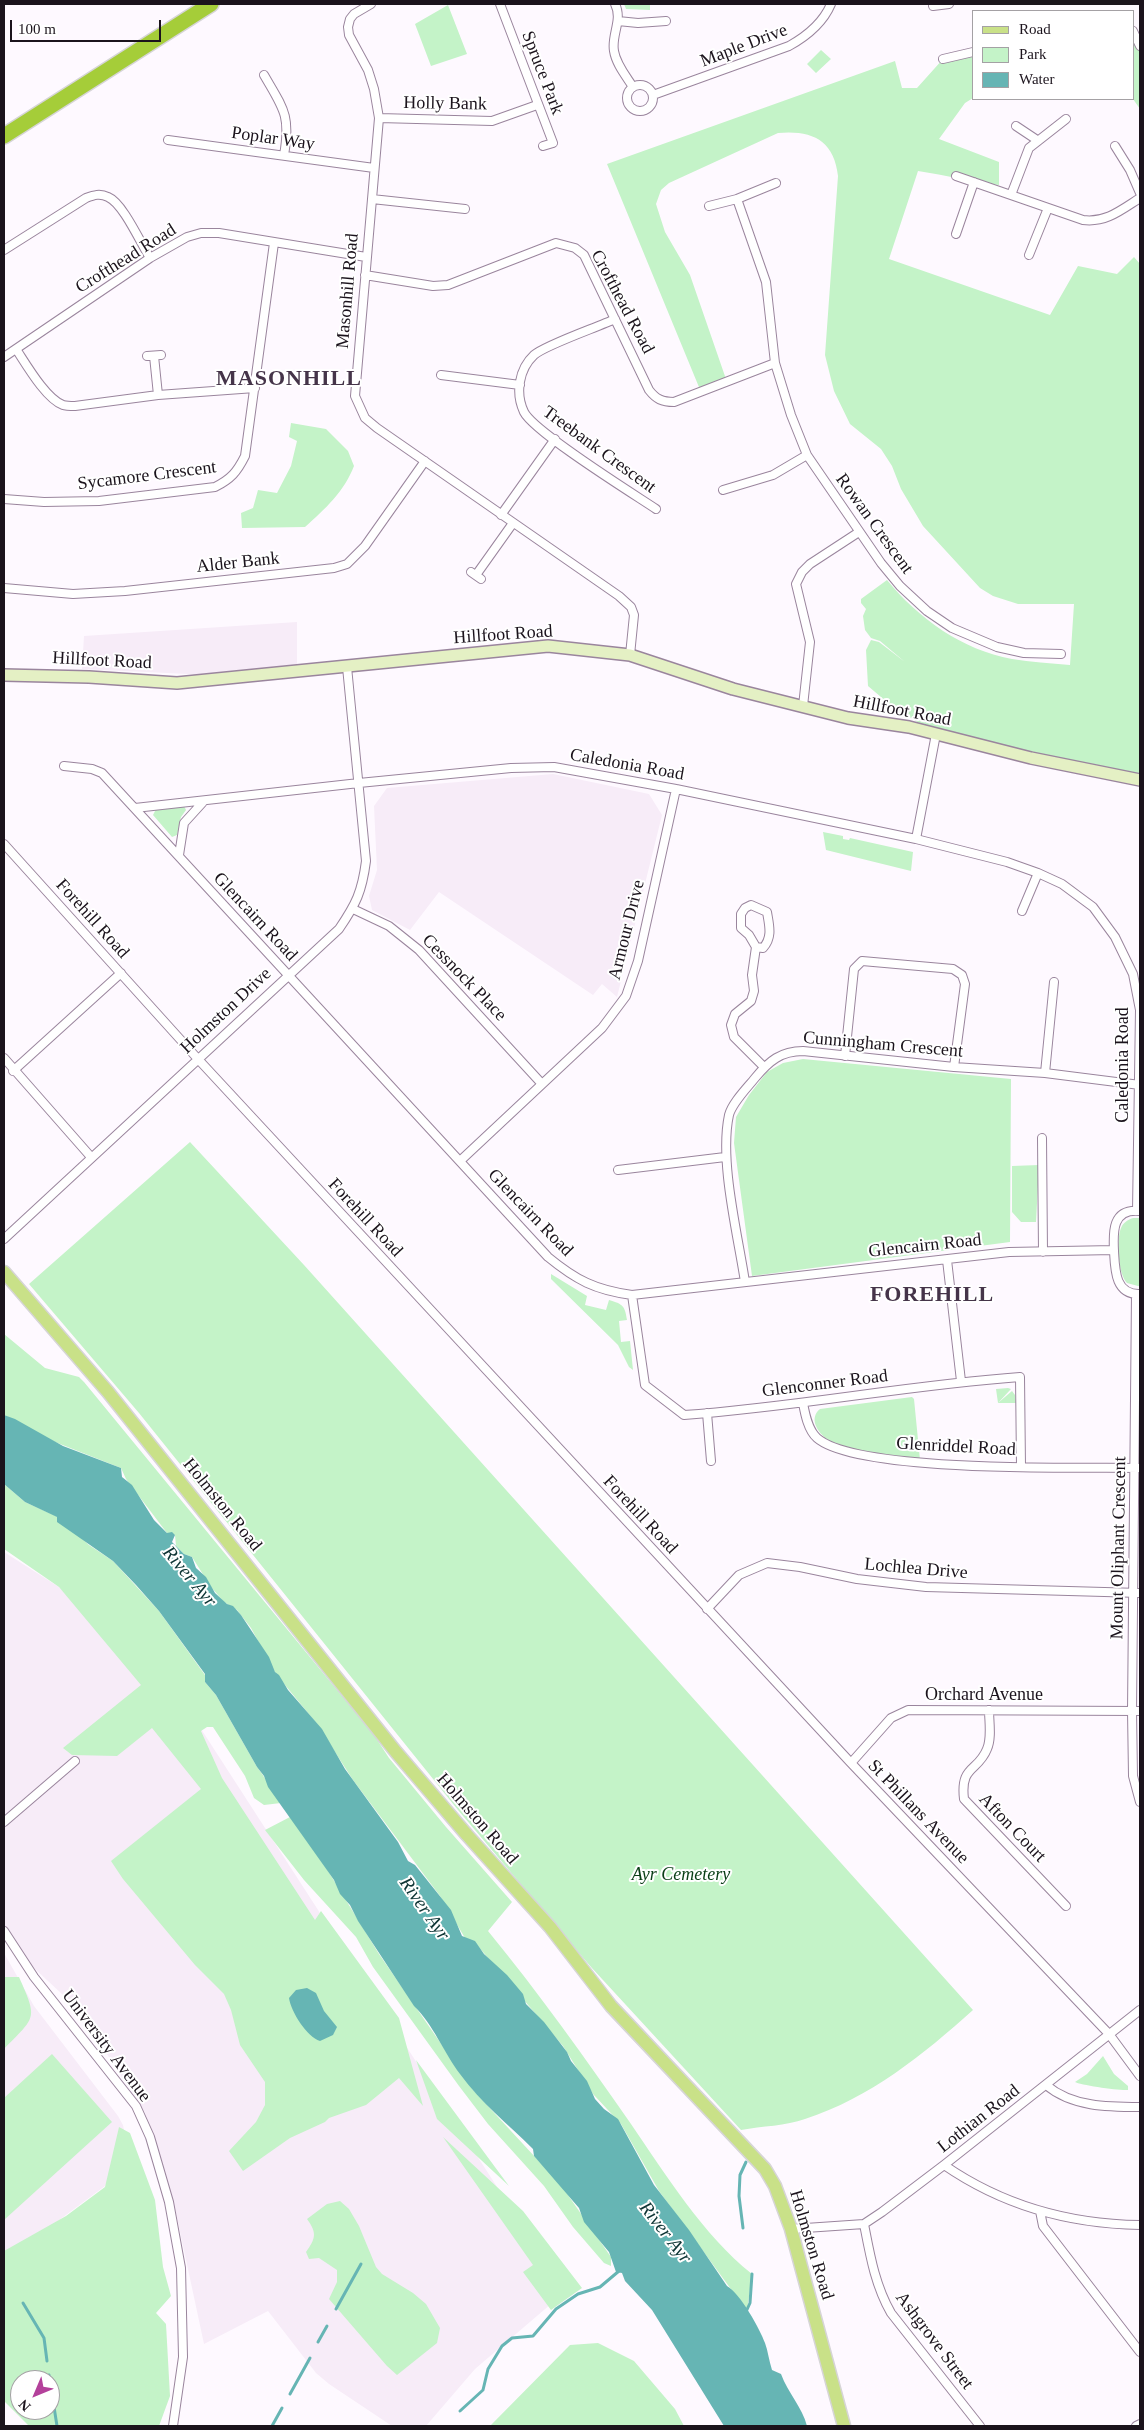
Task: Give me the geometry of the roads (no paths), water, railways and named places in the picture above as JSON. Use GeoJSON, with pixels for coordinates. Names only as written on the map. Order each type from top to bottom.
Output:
{"type":"FeatureCollection","features":[{"type":"Feature","properties":{"kind":"highway"},"geometry":{"type":"LineString","coordinates":[[4,136],[211,4]]}},
{"type":"Feature","properties":{"kind":"main road","name":"Holmston Road"},"geometry":{"type":"LineString","coordinates":[[4,1272],[108,1392],[396,1752],[460,1828],[550,1927],[612,2006],[765,2169],[775,2186],[791,2229],[844,2426]]}},
{"type":"Feature","properties":{"kind":"street","name":"Masonhill Road"},"geometry":{"type":"LineString","coordinates":[[371,4],[350,19],[349,35],[368,70],[379,118],[355,396],[365,418],[632,607],[634,626],[630,655]]}},
{"type":"Feature","properties":{"kind":"street","name":"Spruce Park"},"geometry":{"type":"LineString","coordinates":[[500,4],[553,143],[543,146]]}},
{"type":"Feature","properties":{"kind":"street","name":"Maple Drive"},"geometry":{"type":"LineString","coordinates":[[614,4],[618,21],[614,51],[618,64],[633,87],[628,100],[636,110],[649,108],[653,95],[789,46],[804,38],[827,14],[831,4]]}},
{"type":"Feature","properties":{"kind":"street"},"geometry":{"type":"LineString","coordinates":[[933,6],[949,4]]}},
{"type":"Feature","properties":{"kind":"street"},"geometry":{"type":"LineString","coordinates":[[618,21],[638,23],[666,21]]}},
{"type":"Feature","properties":{"kind":"street"},"geometry":{"type":"LineString","coordinates":[[1134,33],[1140,46]]}},
{"type":"Feature","properties":{"kind":"street"},"geometry":{"type":"LineString","coordinates":[[943,59],[972,52]]}},
{"type":"Feature","properties":{"kind":"street"},"geometry":{"type":"LineString","coordinates":[[264,75],[285,110],[288,133],[284,155]]}},
{"type":"Feature","properties":{"kind":"street"},"geometry":{"type":"LineString","coordinates":[[633,87],[645,86],[653,95]]}},
{"type":"Feature","properties":{"kind":"street","name":"Holly Bank"},"geometry":{"type":"LineString","coordinates":[[379,118],[492,121],[537,104]]}},
{"type":"Feature","properties":{"kind":"street"},"geometry":{"type":"LineString","coordinates":[[1011,195],[1029,148],[1066,119]]}},
{"type":"Feature","properties":{"kind":"street"},"geometry":{"type":"LineString","coordinates":[[1016,126],[1037,140]]}},
{"type":"Feature","properties":{"kind":"street","name":"Poplar Way"},"geometry":{"type":"LineString","coordinates":[[168,140],[374,168]]}},
{"type":"Feature","properties":{"kind":"street"},"geometry":{"type":"LineString","coordinates":[[1115,146],[1130,170],[1140,193]]}},
{"type":"Feature","properties":{"kind":"street"},"geometry":{"type":"LineString","coordinates":[[956,176],[1048,208],[1095,221],[1106,219],[1140,198]]}},
{"type":"Feature","properties":{"kind":"street"},"geometry":{"type":"LineString","coordinates":[[956,234],[974,182]]}},
{"type":"Feature","properties":{"kind":"street"},"geometry":{"type":"LineString","coordinates":[[709,206],[737,199],[776,183]]}},
{"type":"Feature","properties":{"kind":"street"},"geometry":{"type":"LineString","coordinates":[[4,250],[86,198],[98,194],[110,197],[118,206],[150,258]]}},
{"type":"Feature","properties":{"kind":"street"},"geometry":{"type":"LineString","coordinates":[[372,199],[464,209]]}},
{"type":"Feature","properties":{"kind":"street","name":"Rowan Crescent"},"geometry":{"type":"LineString","coordinates":[[737,199],[766,282],[775,363],[791,415],[807,455],[859,532],[900,586],[927,611],[952,628],[997,647],[1024,653],[1061,654]]}},
{"type":"Feature","properties":{"kind":"street"},"geometry":{"type":"LineString","coordinates":[[1030,255],[1048,208]]}},
{"type":"Feature","properties":{"kind":"street","name":"Crofthead Road"},"geometry":{"type":"LineString","coordinates":[[4,357],[150,258],[187,237],[200,233],[219,233],[366,256]]}},
{"type":"Feature","properties":{"kind":"street","name":"Sycamore Crescent"},"geometry":{"type":"LineString","coordinates":[[4,499],[99,501],[215,487],[228,481],[238,471],[244,456],[274,243]]}},
{"type":"Feature","properties":{"kind":"street","name":"Crofthead Road"},"geometry":{"type":"LineString","coordinates":[[365,275],[434,286],[448,285],[556,243],[566,245],[584,255],[649,390],[655,398],[664,402],[685,399],[775,363]]}},
{"type":"Feature","properties":{"kind":"street"},"geometry":{"type":"LineString","coordinates":[[441,374],[520,385],[522,372],[536,354],[615,319]]}},
{"type":"Feature","properties":{"kind":"street"},"geometry":{"type":"LineString","coordinates":[[16,350],[41,385],[54,400],[63,405],[75,406],[158,395],[255,388]]}},
{"type":"Feature","properties":{"kind":"street"},"geometry":{"type":"LineString","coordinates":[[154,356],[158,395]]}},
{"type":"Feature","properties":{"kind":"street","name":"Treebank Crescent"},"geometry":{"type":"LineString","coordinates":[[520,385],[520,398],[524,412],[541,430],[656,509]]}},
{"type":"Feature","properties":{"kind":"street"},"geometry":{"type":"LineString","coordinates":[[501,515],[555,439]]}},
{"type":"Feature","properties":{"kind":"street"},"geometry":{"type":"LineString","coordinates":[[723,490],[773,475],[807,455]]}},
{"type":"Feature","properties":{"kind":"street","name":"Alder Bank"},"geometry":{"type":"LineString","coordinates":[[4,588],[82,594],[334,568],[347,564],[365,546],[425,461]]}},
{"type":"Feature","properties":{"kind":"street"},"geometry":{"type":"LineString","coordinates":[[476,575],[513,523]]}},
{"type":"Feature","properties":{"kind":"street"},"geometry":{"type":"LineString","coordinates":[[803,706],[810,642],[796,584],[802,572],[810,564],[859,532]]}},
{"type":"Feature","properties":{"kind":"street","name":"Hillfoot Road"},"geometry":{"type":"LineString","coordinates":[[4,675],[177,682],[548,646],[630,655],[733,688],[848,718],[909,726],[1031,758],[1140,780]]}},
{"type":"Feature","properties":{"kind":"street","name":"Holmston Drive"},"geometry":{"type":"LineString","coordinates":[[4,1239],[197,1058],[339,929],[353,909],[363,887],[366,861],[347,667]]}},
{"type":"Feature","properties":{"kind":"street"},"geometry":{"type":"LineString","coordinates":[[916,839],[936,734]]}},
{"type":"Feature","properties":{"kind":"street","name":"Glencairn Road"},"geometry":{"type":"LineString","coordinates":[[64,766],[92,769],[102,773],[548,1256],[584,1284],[607,1291],[632,1295],[1010,1252],[1114,1250]]}},
{"type":"Feature","properties":{"kind":"street","name":"Caledonia Road"},"geometry":{"type":"LineString","coordinates":[[135,808],[511,768],[554,767],[676,789],[916,839],[1007,862],[1038,873],[1062,884],[1093,907],[1115,937],[1133,974],[1140,1010],[1139,1211]]}},
{"type":"Feature","properties":{"kind":"street","name":"Armour Drive"},"geometry":{"type":"LineString","coordinates":[[460,1161],[602,1028],[626,996],[638,961],[676,789]]}},
{"type":"Feature","properties":{"kind":"street"},"geometry":{"type":"LineString","coordinates":[[179,855],[181,830],[187,817],[204,801]]}},
{"type":"Feature","properties":{"kind":"street","name":"Forehill Road"},"geometry":{"type":"LineString","coordinates":[[4,844],[197,1058],[707,1609]]}},
{"type":"Feature","properties":{"kind":"street"},"geometry":{"type":"LineString","coordinates":[[1022,911],[1038,873]]}},
{"type":"Feature","properties":{"kind":"street"},"geometry":{"type":"LineString","coordinates":[[756,948],[763,948],[768,942],[770,932],[767,912],[752,904],[745,908],[740,922],[741,928],[749,935],[756,948],[752,975],[754,991],[750,1001],[735,1014],[731,1025],[734,1037],[764,1067]]}},
{"type":"Feature","properties":{"kind":"street","name":"Cessnock Place"},"geometry":{"type":"LineString","coordinates":[[353,909],[388,926],[419,950],[542,1084]]}},
{"type":"Feature","properties":{"kind":"street"},"geometry":{"type":"LineString","coordinates":[[845,1056],[854,969],[862,961],[953,969],[962,975],[965,984],[954,1067]]}},
{"type":"Feature","properties":{"kind":"street"},"geometry":{"type":"LineString","coordinates":[[13,1071],[121,973]]}},
{"type":"Feature","properties":{"kind":"street"},"geometry":{"type":"LineString","coordinates":[[1045,1073],[1054,982]]}},
{"type":"Feature","properties":{"kind":"street","name":"Cunningham Crescent"},"geometry":{"type":"LineString","coordinates":[[745,1282],[726,1157],[730,1114],[764,1067],[779,1055],[789,1051],[954,1067],[1045,1073],[1139,1085]]}},
{"type":"Feature","properties":{"kind":"street"},"geometry":{"type":"LineString","coordinates":[[4,1058],[13,1071],[91,1157]]}},
{"type":"Feature","properties":{"kind":"street"},"geometry":{"type":"LineString","coordinates":[[1042,1138],[1042,1252]]}},
{"type":"Feature","properties":{"kind":"street"},"geometry":{"type":"LineString","coordinates":[[618,1170],[726,1157]]}},
{"type":"Feature","properties":{"kind":"street"},"geometry":{"type":"LineString","coordinates":[[1138,1294],[1124,1290],[1117,1281],[1113,1229],[1117,1220],[1126,1213],[1139,1211]]}},
{"type":"Feature","properties":{"kind":"street"},"geometry":{"type":"LineString","coordinates":[[947,1260],[961,1381]]}},
{"type":"Feature","properties":{"kind":"street","name":"Mount Oliphant Crescent"},"geometry":{"type":"LineString","coordinates":[[1138,1294],[1137,1593],[1132,1711],[1133,1776],[1140,1802]]}},
{"type":"Feature","properties":{"kind":"street","name":"Glenconner Road"},"geometry":{"type":"LineString","coordinates":[[632,1295],[645,1385],[684,1415],[803,1403],[961,1381],[1020,1376],[1020,1466]]}},
{"type":"Feature","properties":{"kind":"street","name":"Glenriddel Road"},"geometry":{"type":"LineString","coordinates":[[803,1403],[809,1424],[816,1437],[829,1446],[842,1451],[866,1456],[915,1462],[1138,1468]]}},
{"type":"Feature","properties":{"kind":"street"},"geometry":{"type":"LineString","coordinates":[[707,1414],[711,1461]]}},
{"type":"Feature","properties":{"kind":"street","name":"Lochlea Drive"},"geometry":{"type":"LineString","coordinates":[[707,1609],[739,1575],[767,1563],[800,1567],[857,1579],[926,1587],[1137,1593]]}},
{"type":"Feature","properties":{"kind":"street","name":"St Phillans Avenue"},"geometry":{"type":"LineString","coordinates":[[707,1609],[850,1763],[1109,2034],[1140,2076]]}},
{"type":"Feature","properties":{"kind":"street","name":"Orchard Avenue"},"geometry":{"type":"LineString","coordinates":[[850,1763],[891,1718],[898,1713],[908,1710],[1140,1711]]}},
{"type":"Feature","properties":{"kind":"street","name":"Afton Court"},"geometry":{"type":"LineString","coordinates":[[989,1710],[989,1744],[987,1751],[966,1773],[962,1784],[964,1799],[1066,1906]]}},
{"type":"Feature","properties":{"kind":"street"},"geometry":{"type":"LineString","coordinates":[[4,1822],[75,1761]]}},
{"type":"Feature","properties":{"kind":"street","name":"University Avenue"},"geometry":{"type":"LineString","coordinates":[[4,1931],[34,1977],[136,2106],[150,2137],[169,2202],[181,2268],[183,2357],[173,2426]]}},
{"type":"Feature","properties":{"kind":"street","name":"Lothian Road"},"geometry":{"type":"LineString","coordinates":[[864,2224],[944,2165],[1140,2010]]}},
{"type":"Feature","properties":{"kind":"street"},"geometry":{"type":"LineString","coordinates":[[1046,2085],[1055,2093],[1085,2103],[1105,2106],[1140,2106]]}},
{"type":"Feature","properties":{"kind":"street"},"geometry":{"type":"LineString","coordinates":[[944,2165],[985,2190],[1040,2212],[1084,2222],[1140,2225]]}},
{"type":"Feature","properties":{"kind":"street"},"geometry":{"type":"LineString","coordinates":[[1040,2212],[1042,2226],[1140,2352]]}},
{"type":"Feature","properties":{"kind":"street"},"geometry":{"type":"LineString","coordinates":[[791,2229],[864,2224]]}},
{"type":"Feature","properties":{"kind":"street","name":"Ashgrove Street"},"geometry":{"type":"LineString","coordinates":[[864,2224],[873,2272],[880,2294],[891,2313],[980,2426]]}},
{"type":"Feature","properties":{"kind":"street"},"geometry":{"type":"LineString","coordinates":[[1136,2426],[1140,2424]]}},
{"type":"Feature","properties":{"kind":"water","name":"River Ayr"},"geometry":{"type":"Polygon","coordinates":[[[4,1415],[15,1419],[63,1446],[121,1468],[122,1477],[132,1485],[154,1520],[167,1533],[172,1532],[175,1535],[172,1542],[184,1554],[192,1557],[196,1568],[206,1577],[215,1593],[227,1604],[233,1606],[241,1615],[269,1657],[275,1672],[322,1729],[345,1769],[398,1842],[408,1861],[415,1865],[451,1910],[462,1936],[475,1941],[484,1954],[507,1975],[523,1994],[526,2004],[544,2022],[567,2052],[571,2061],[587,2081],[595,2099],[604,2109],[618,2119],[654,2185],[689,2230],[727,2286],[738,2296],[749,2312],[765,2343],[772,2370],[781,2374],[807,2426],[724,2426],[652,2310],[625,2281],[622,2273],[616,2272],[609,2252],[584,2222],[579,2208],[534,2156],[533,2149],[468,2085],[454,2066],[433,2030],[414,2006],[358,1921],[350,1905],[340,1894],[334,1880],[268,1787],[264,1776],[216,1695],[205,1682],[205,1674],[159,1611],[113,1561],[57,1522],[57,1517],[25,1502],[4,1484],[4,1415]]]}},
{"type":"Feature","properties":{"kind":"water"},"geometry":{"type":"Polygon","coordinates":[[[307,1988],[316,1993],[324,2011],[337,2027],[333,2035],[320,2041],[310,2035],[305,2029],[296,2017],[290,2004],[289,1998],[296,1990],[307,1988]]]}},
{"type":"Feature","properties":{"kind":"waterway"},"geometry":{"type":"LineString","coordinates":[[743,2228],[739,2196],[740,2175],[746,2162]]}},
{"type":"Feature","properties":{"kind":"waterway"},"geometry":{"type":"LineString","coordinates":[[336,2309],[361,2264]]}},
{"type":"Feature","properties":{"kind":"waterway"},"geometry":{"type":"LineString","coordinates":[[460,2411],[483,2390],[488,2369],[502,2346],[512,2338],[533,2336],[556,2309],[578,2294],[600,2287],[619,2271]]}},
{"type":"Feature","properties":{"kind":"waterway"},"geometry":{"type":"LineString","coordinates":[[745,2314],[750,2303],[752,2274]]}},
{"type":"Feature","properties":{"kind":"waterway"},"geometry":{"type":"LineString","coordinates":[[23,2303],[44,2338],[47,2361]]}},
{"type":"Feature","properties":{"kind":"waterway"},"geometry":{"type":"LineString","coordinates":[[318,2342],[327,2326]]}},
{"type":"Feature","properties":{"kind":"waterway"},"geometry":{"type":"LineString","coordinates":[[290,2394],[310,2358]]}},
{"type":"Feature","properties":{"kind":"waterway"},"geometry":{"type":"LineString","coordinates":[[272,2426],[282,2408]]}},
{"type":"Feature","properties":{"kind":"waterway"},"geometry":{"type":"LineString","coordinates":[[56,2420],[57,2426]]}},
{"type":"Feature","properties":{"kind":"district","name":"MASONHILL"},"geometry":{"type":"Point","coordinates":[289,379]}},
{"type":"Feature","properties":{"kind":"district","name":"FOREHILL"},"geometry":{"type":"Point","coordinates":[932,1295]}},
{"type":"Feature","properties":{"kind":"park label","name":"Ayr Cemetery"},"geometry":{"type":"Point","coordinates":[681,1875]}}]}
